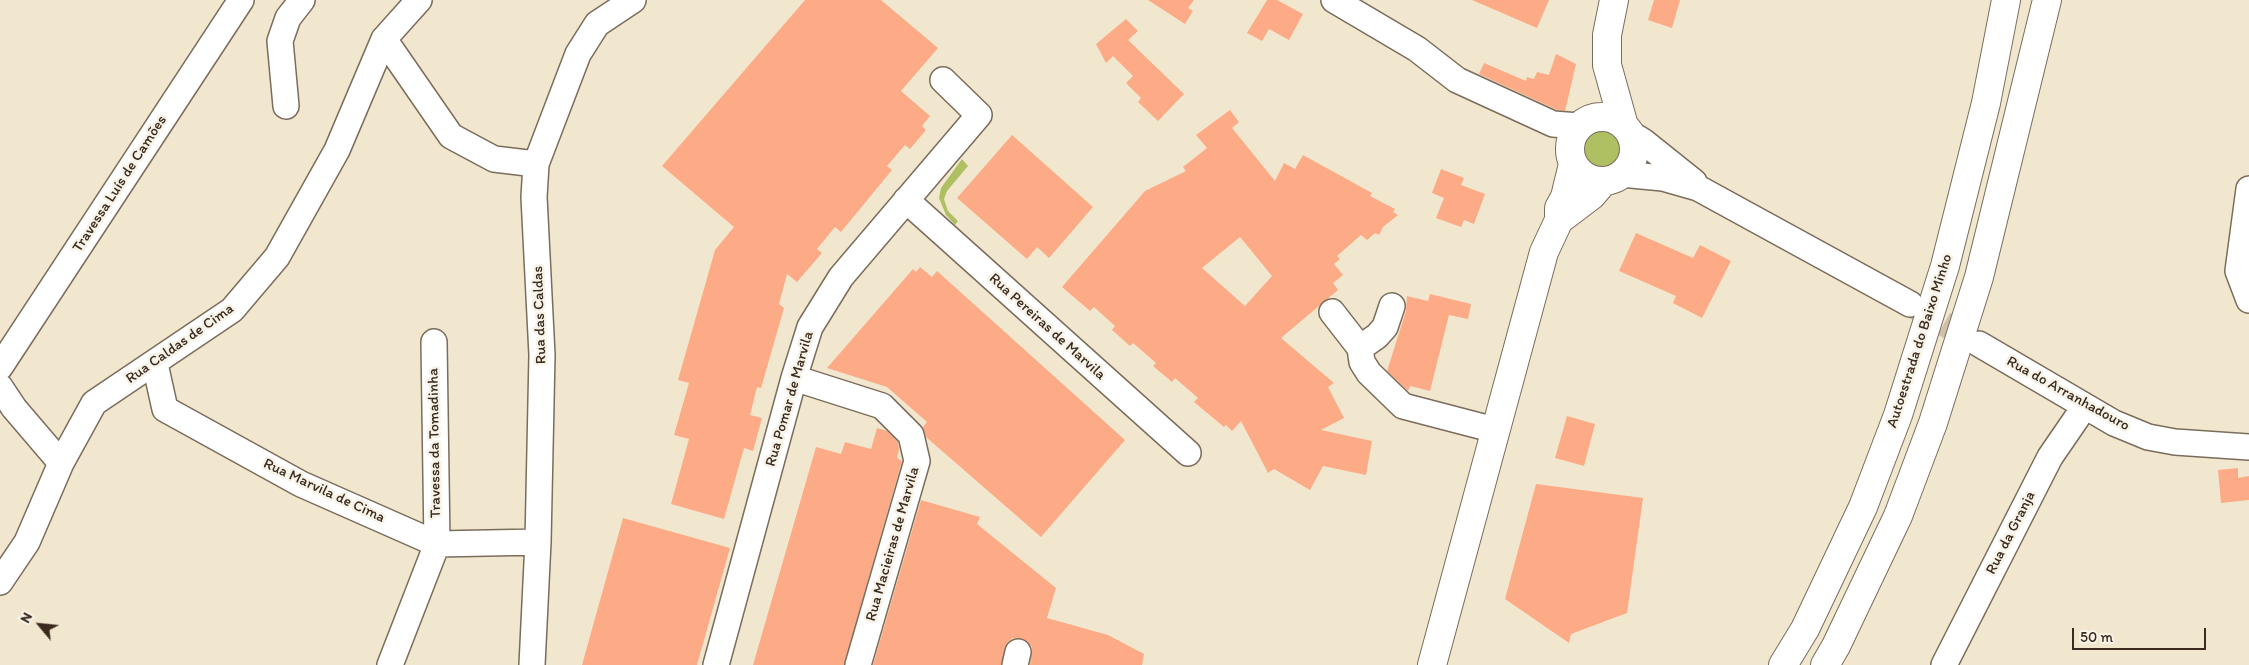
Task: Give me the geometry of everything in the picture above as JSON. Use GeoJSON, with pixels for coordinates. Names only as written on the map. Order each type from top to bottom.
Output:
{"type":"FeatureCollection","features":[{"type":"Feature","properties":{"kind":"main road"},"geometry":{"type":"LineString","coordinates":[[1432,665],[1544,252],[1560,220],[1629,165],[1634,153],[1607,65],[1607,35],[1614,0]]}},
{"type":"Feature","properties":{"kind":"main road","name":"Autoestrada do Baixo Minho"},"geometry":{"type":"LineString","coordinates":[[1783,665],[1805,629],[1863,507],[1898,415],[1947,257],[1986,103],[2006,0]]}},
{"type":"Feature","properties":{"kind":"main road"},"geometry":{"type":"LineString","coordinates":[[1825,665],[1898,516],[1933,423],[1979,277],[2047,0]]}},
{"type":"Feature","properties":{"kind":"main road"},"geometry":{"type":"LineString","coordinates":[[1560,220],[1559,208],[1565,197],[1573,135],[1596,98],[1599,79],[1607,65]]}},
{"type":"Feature","properties":{"kind":"main road"},"geometry":{"type":"LineString","coordinates":[[1573,135],[1597,117],[1607,117],[1627,130]]}},
{"type":"Feature","properties":{"kind":"main road"},"geometry":{"type":"LineString","coordinates":[[1573,135],[1584,176],[1594,180],[1613,178]]}},
{"type":"Feature","properties":{"kind":"street","name":"Travessa Luís de Camões"},"geometry":{"type":"LineString","coordinates":[[0,367],[241,0]]}},
{"type":"Feature","properties":{"kind":"street"},"geometry":{"type":"LineString","coordinates":[[286,106],[280,41],[288,18],[302,0]]}},
{"type":"Feature","properties":{"kind":"street","name":"Rua Caldas de Cima"},"geometry":{"type":"LineString","coordinates":[[0,582],[27,542],[61,463],[94,403],[155,364],[232,310],[277,258],[337,150],[384,39],[419,0]]}},
{"type":"Feature","properties":{"kind":"street","name":"Rua das Caldas"},"geometry":{"type":"LineString","coordinates":[[532,664],[538,542],[542,355],[534,197],[536,164],[578,54],[598,24],[633,0]]}},
{"type":"Feature","properties":{"kind":"street"},"geometry":{"type":"LineString","coordinates":[[1334,0],[1416,49],[1457,80],[1573,135]]}},
{"type":"Feature","properties":{"kind":"street"},"geometry":{"type":"LineString","coordinates":[[384,39],[451,136],[494,159],[536,164]]}},
{"type":"Feature","properties":{"kind":"street","name":"Rua Pomar de Marvila"},"geometry":{"type":"LineString","coordinates":[[716,665],[794,378],[810,327],[841,277],[979,116],[943,80]]}},
{"type":"Feature","properties":{"kind":"street"},"geometry":{"type":"LineString","coordinates":[[1627,130],[1692,180],[1698,188]]}},
{"type":"Feature","properties":{"kind":"street"},"geometry":{"type":"LineString","coordinates":[[1613,178],[1663,178],[1698,188],[1910,304]]}},
{"type":"Feature","properties":{"kind":"street"},"geometry":{"type":"LineString","coordinates":[[2248,189],[2238,271],[2249,300]]}},
{"type":"Feature","properties":{"kind":"street","name":"Rua Pereiras de Marvila"},"geometry":{"type":"LineString","coordinates":[[906,200],[1188,453]]}},
{"type":"Feature","properties":{"kind":"street"},"geometry":{"type":"LineString","coordinates":[[1360,348],[1377,336],[1385,327],[1392,306]]}},
{"type":"Feature","properties":{"kind":"street"},"geometry":{"type":"LineString","coordinates":[[1332,312],[1360,348],[1362,362],[1369,373],[1404,406],[1495,430]]}},
{"type":"Feature","properties":{"kind":"street","name":"Travessa da Tomadinha"},"geometry":{"type":"LineString","coordinates":[[434,342],[437,544]]}},
{"type":"Feature","properties":{"kind":"street","name":"Rua do Arranhadouro"},"geometry":{"type":"LineString","coordinates":[[1979,344],[2114,423],[2148,437],[2176,442],[2249,447]]}},
{"type":"Feature","properties":{"kind":"street","name":"Rua Marvila de Cima"},"geometry":{"type":"LineString","coordinates":[[155,364],[165,409],[301,484],[437,544],[538,542]]}},
{"type":"Feature","properties":{"kind":"street","name":"Rua Macieiras de Marvila"},"geometry":{"type":"LineString","coordinates":[[794,378],[882,406],[911,435],[917,461],[858,665]]}},
{"type":"Feature","properties":{"kind":"street"},"geometry":{"type":"LineString","coordinates":[[0,386],[14,408],[61,463]]}},
{"type":"Feature","properties":{"kind":"street","name":"Rua da Granja"},"geometry":{"type":"LineString","coordinates":[[1944,665],[2050,458],[2085,406]]}},
{"type":"Feature","properties":{"kind":"street"},"geometry":{"type":"LineString","coordinates":[[390,665],[437,544]]}},
{"type":"Feature","properties":{"kind":"green space"},"geometry":{"type":"Polygon","coordinates":[[[1606,129],[1614,132],[1620,138],[1623,150],[1620,162],[1614,168],[1598,171],[1590,168],[1584,162],[1581,146],[1584,138],[1590,132],[1606,129]]]}},
{"type":"Feature","properties":{"kind":"green space"},"geometry":{"type":"Polygon","coordinates":[[[962,159],[968,166],[947,191],[944,199],[948,211],[958,221],[955,225],[946,215],[939,198],[941,188],[962,159]]]}},
{"type":"Feature","properties":{"kind":"building"},"geometry":{"type":"Polygon","coordinates":[[[805,0],[881,0],[938,48],[901,91],[930,116],[922,126],[926,130],[910,149],[905,145],[887,166],[892,170],[841,232],[835,227],[817,249],[822,253],[797,282],[787,274],[779,304],[784,308],[761,388],[757,387],[750,415],[762,418],[753,451],[744,448],[724,519],[671,504],[689,439],[674,435],[689,383],[678,380],[715,250],[734,227],[662,166],[805,0]]]}},
{"type":"Feature","properties":{"kind":"building"},"geometry":{"type":"Polygon","coordinates":[[[1148,0],[1194,0],[1188,8],[1193,11],[1185,24],[1148,0]]]}},
{"type":"Feature","properties":{"kind":"building"},"geometry":{"type":"Polygon","coordinates":[[[1267,0],[1277,0],[1303,14],[1289,40],[1269,29],[1262,41],[1247,33],[1267,0]]]}},
{"type":"Feature","properties":{"kind":"building"},"geometry":{"type":"Polygon","coordinates":[[[1472,0],[1549,0],[1537,28],[1472,0]]]}},
{"type":"Feature","properties":{"kind":"building"},"geometry":{"type":"Polygon","coordinates":[[[1654,0],[1680,0],[1672,28],[1648,20],[1654,0]]]}},
{"type":"Feature","properties":{"kind":"building"},"geometry":{"type":"Polygon","coordinates":[[[1126,19],[1138,31],[1128,40],[1184,94],[1158,121],[1138,102],[1141,98],[1126,83],[1133,76],[1113,56],[1106,63],[1096,44],[1126,19]]]}},
{"type":"Feature","properties":{"kind":"building"},"geometry":{"type":"Polygon","coordinates":[[[1556,54],[1576,64],[1565,111],[1557,110],[1479,74],[1484,63],[1526,81],[1527,77],[1534,79],[1537,72],[1549,75],[1556,54]]]}},
{"type":"Feature","properties":{"kind":"building"},"geometry":{"type":"Polygon","coordinates":[[[1230,110],[1239,122],[1232,128],[1275,181],[1284,163],[1295,169],[1303,155],[1372,193],[1370,196],[1395,209],[1393,212],[1398,215],[1383,227],[1379,235],[1375,233],[1367,240],[1361,235],[1337,256],[1340,259],[1334,264],[1343,275],[1333,283],[1338,290],[1281,338],[1334,383],[1328,387],[1344,418],[1321,430],[1372,441],[1366,475],[1323,466],[1310,490],[1274,469],[1268,473],[1241,421],[1232,431],[1226,425],[1224,427],[1194,402],[1198,398],[1175,378],[1172,382],[1153,366],[1156,363],[1133,343],[1130,346],[1112,330],[1115,326],[1094,307],[1090,311],[1062,287],[1145,191],[1186,171],[1183,167],[1207,148],[1196,135],[1230,110]],[[1240,237],[1202,268],[1245,306],[1272,276],[1240,237]]]}},
{"type":"Feature","properties":{"kind":"building"},"geometry":{"type":"Polygon","coordinates":[[[1012,135],[1093,207],[1049,258],[1037,247],[1027,259],[957,198],[1012,135]]]}},
{"type":"Feature","properties":{"kind":"building"},"geometry":{"type":"Polygon","coordinates":[[[1441,169],[1464,178],[1461,185],[1485,194],[1474,224],[1464,220],[1461,227],[1436,218],[1444,198],[1432,193],[1441,169]]]}},
{"type":"Feature","properties":{"kind":"building"},"geometry":{"type":"Polygon","coordinates":[[[1636,233],[1693,258],[1700,245],[1731,261],[1702,318],[1673,303],[1676,296],[1619,271],[1636,233]]]}},
{"type":"Feature","properties":{"kind":"building"},"geometry":{"type":"Polygon","coordinates":[[[920,267],[932,277],[937,271],[1125,440],[1041,537],[926,437],[923,427],[927,422],[887,387],[827,368],[913,269],[916,272],[920,267]]]}},
{"type":"Feature","properties":{"kind":"building"},"geometry":{"type":"Polygon","coordinates":[[[1430,294],[1471,304],[1468,319],[1449,315],[1430,391],[1410,386],[1408,391],[1387,371],[1406,311],[1407,296],[1428,301],[1430,294]]]}},
{"type":"Feature","properties":{"kind":"building"},"geometry":{"type":"Polygon","coordinates":[[[1567,416],[1595,424],[1584,466],[1555,458],[1567,416]]]}},
{"type":"Feature","properties":{"kind":"building"},"geometry":{"type":"Polygon","coordinates":[[[877,428],[887,431],[898,442],[897,458],[902,461],[844,665],[753,665],[816,447],[841,454],[845,442],[871,449],[877,428]]]}},
{"type":"Feature","properties":{"kind":"building"},"geometry":{"type":"Polygon","coordinates":[[[2238,468],[2238,478],[2249,476],[2249,500],[2221,503],[2218,470],[2238,468]]]}},
{"type":"Feature","properties":{"kind":"building"},"geometry":{"type":"Polygon","coordinates":[[[1536,484],[1643,498],[1627,613],[1571,634],[1569,643],[1505,599],[1536,484]]]}},
{"type":"Feature","properties":{"kind":"building"},"geometry":{"type":"Polygon","coordinates":[[[921,500],[980,517],[977,524],[1056,588],[1047,618],[1108,635],[1144,654],[1142,665],[1030,665],[1032,647],[1021,638],[1013,638],[1007,643],[1001,665],[873,665],[921,500]]]}},
{"type":"Feature","properties":{"kind":"building"},"geometry":{"type":"Polygon","coordinates":[[[623,518],[730,548],[697,665],[582,665],[623,518]]]}},
{"type":"Feature","properties":{"kind":"tunnel"},"geometry":{"type":"LineString","coordinates":[[1912,305],[1979,344]]}}]}
